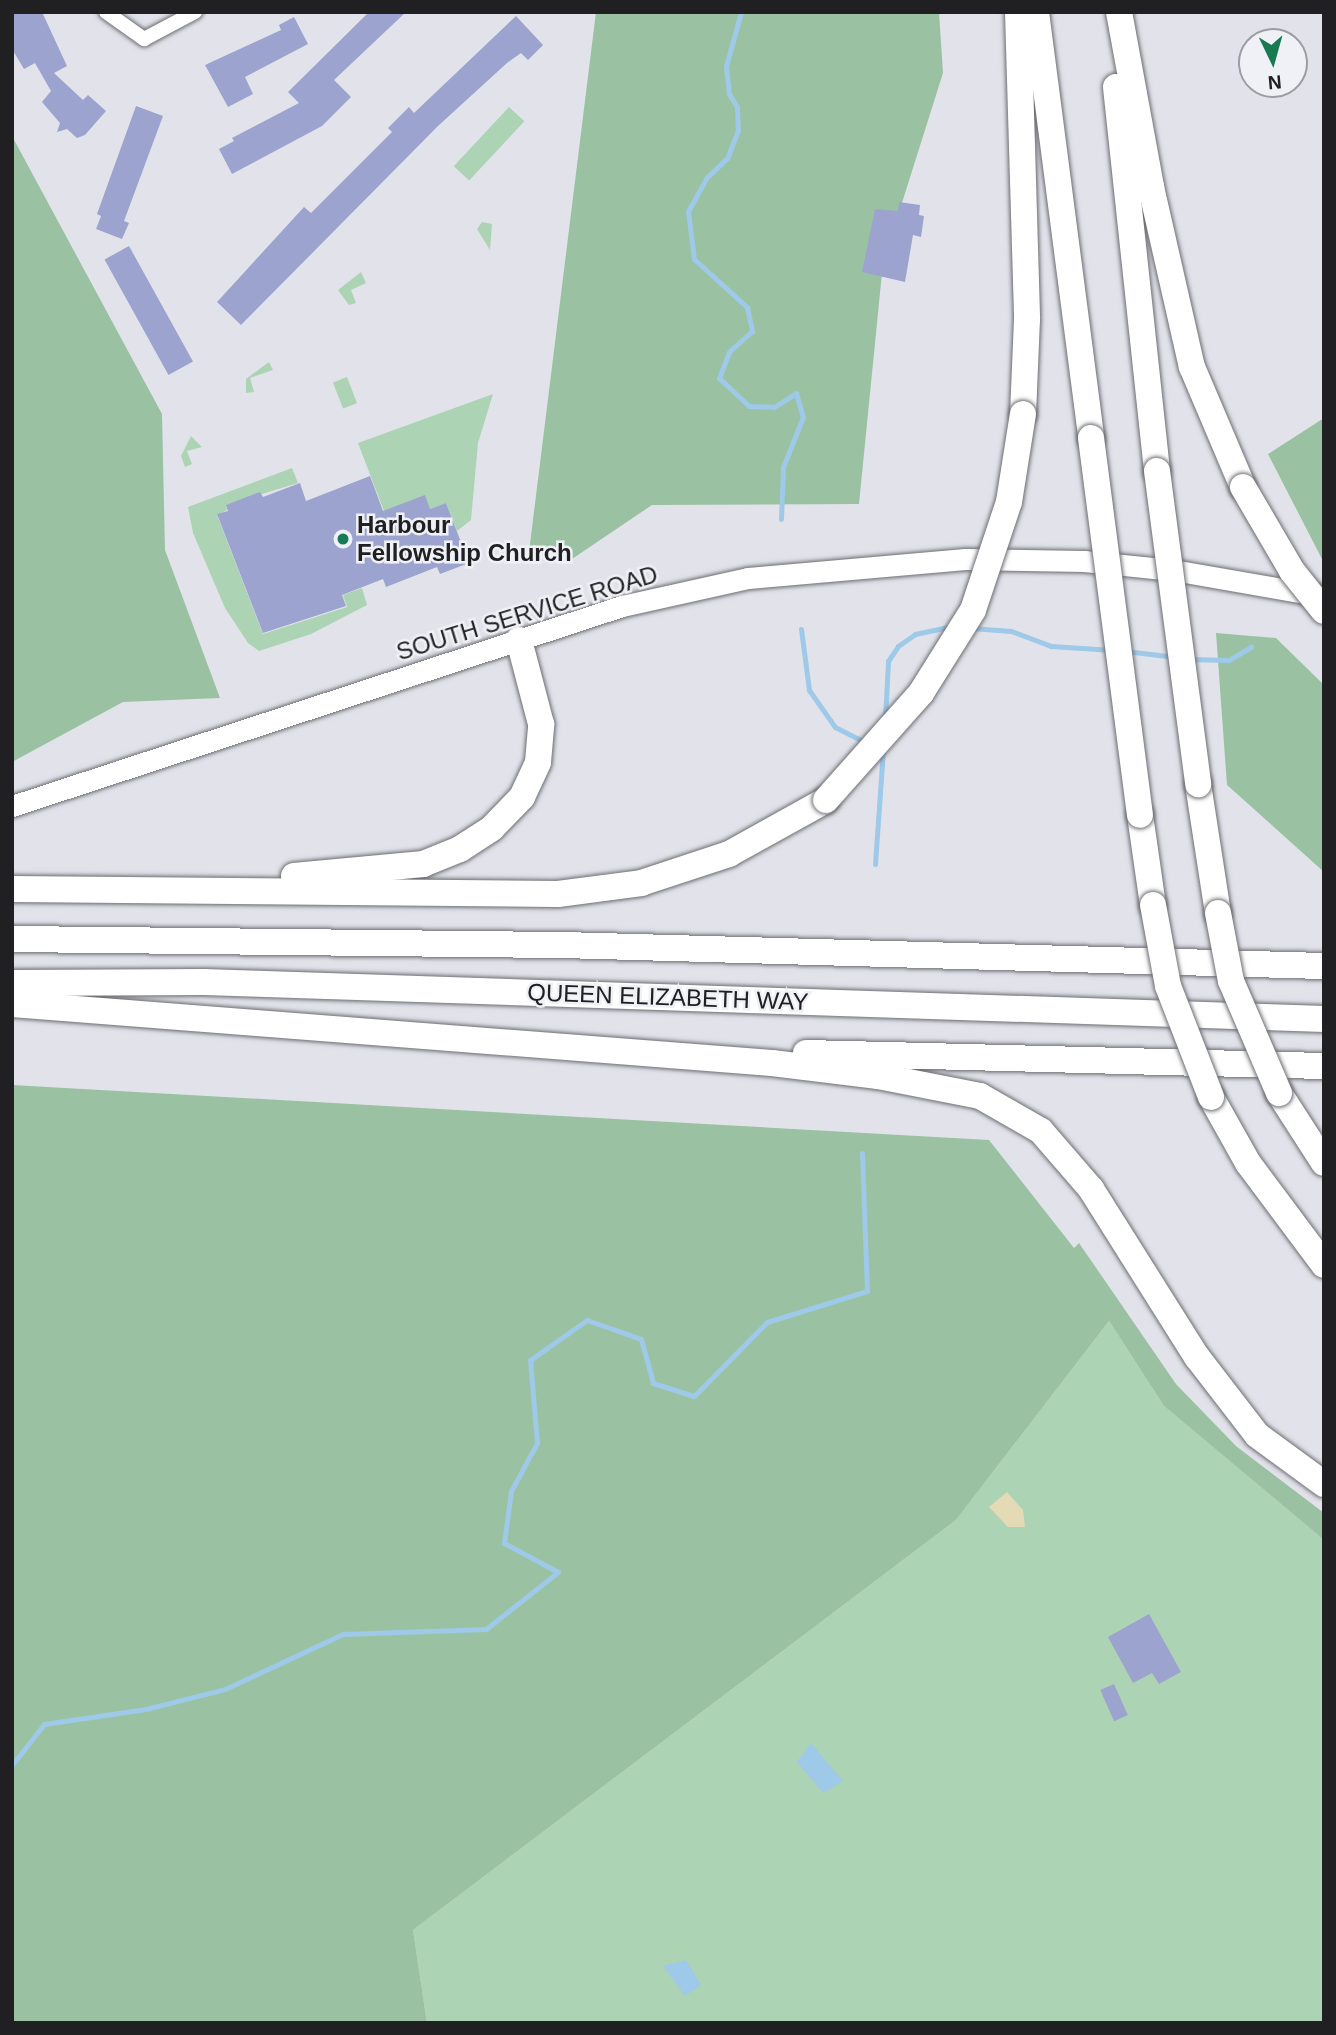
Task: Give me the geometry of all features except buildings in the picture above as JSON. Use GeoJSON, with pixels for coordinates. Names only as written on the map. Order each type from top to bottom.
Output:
{"type":"FeatureCollection","features":[{"type":"Feature","properties":{"kind":"highway"},"geometry":{"type":"LineString","coordinates":[[12,889],[558,894],[641,883],[729,854],[825,800],[921,693],[973,610],[1009,502],[1023,414],[1027,319],[1018,12]]}},
{"type":"Feature","properties":{"kind":"highway"},"geometry":{"type":"LineString","coordinates":[[1036,12],[1140,815],[1168,986],[1211,1097],[1248,1163],[1324,1265]]}},
{"type":"Feature","properties":{"kind":"highway"},"geometry":{"type":"LineString","coordinates":[[1108,12],[1157,471],[1218,913],[1231,981],[1279,1093],[1324,1163]]}},
{"type":"Feature","properties":{"kind":"highway"},"geometry":{"type":"LineString","coordinates":[[1119,12],[1186,344],[1219,438],[1243,487],[1292,571],[1324,611]]}},
{"type":"Feature","properties":{"kind":"highway"},"geometry":{"type":"LineString","coordinates":[[100,889],[351,873],[423,864],[460,849],[492,828],[522,797],[538,762],[541,724],[519,640]]}},
{"type":"Feature","properties":{"kind":"highway","name":"QUEEN ELIZABETH WAY"},"geometry":{"type":"LineString","coordinates":[[12,939],[562,945],[1324,965]]}},
{"type":"Feature","properties":{"kind":"highway","name":"QUEEN ELIZABETH WAY"},"geometry":{"type":"LineString","coordinates":[[12,983],[217,983],[1324,1019]]}},
{"type":"Feature","properties":{"kind":"highway"},"geometry":{"type":"LineString","coordinates":[[12,1004],[205,1016],[877,1076],[980,1097],[1041,1130],[1091,1189],[1197,1357],[1257,1435],[1324,1485]]}},
{"type":"Feature","properties":{"kind":"highway"},"geometry":{"type":"LineString","coordinates":[[626,1054],[850,1053],[1324,1066]]}},
{"type":"Feature","properties":{"kind":"main road","name":"SOUTH SERVICE ROAD"},"geometry":{"type":"LineString","coordinates":[[12,806],[622,606],[748,578],[873,564],[1084,561],[1173,570],[1324,597]]}},
{"type":"Feature","properties":{"kind":"street"},"geometry":{"type":"LineString","coordinates":[[106,12],[144,39],[195,12]]}},
{"type":"Feature","properties":{"kind":"green space"},"geometry":{"type":"Polygon","coordinates":[[[596,12],[939,12],[943,73],[883,263],[859,504],[652,505],[572,559],[529,552],[596,12]]]}},
{"type":"Feature","properties":{"kind":"green space"},"geometry":{"type":"Polygon","coordinates":[[[509,107],[524,121],[469,181],[454,166],[509,107]]]}},
{"type":"Feature","properties":{"kind":"green space"},"geometry":{"type":"Polygon","coordinates":[[[12,136],[162,414],[165,550],[220,698],[123,702],[12,762],[12,136]]]}},
{"type":"Feature","properties":{"kind":"green space"},"geometry":{"type":"Polygon","coordinates":[[[482,222],[492,224],[490,250],[477,229],[482,222]]]}},
{"type":"Feature","properties":{"kind":"green space"},"geometry":{"type":"Polygon","coordinates":[[[361,272],[366,283],[351,290],[356,303],[349,305],[338,290],[361,272]]]}},
{"type":"Feature","properties":{"kind":"green space"},"geometry":{"type":"Polygon","coordinates":[[[269,362],[273,370],[250,378],[254,392],[246,393],[246,379],[269,362]]]}},
{"type":"Feature","properties":{"kind":"green space"},"geometry":{"type":"Polygon","coordinates":[[[347,377],[357,403],[343,409],[333,382],[347,377]]]}},
{"type":"Feature","properties":{"kind":"green space"},"geometry":{"type":"Polygon","coordinates":[[[493,394],[478,443],[471,520],[457,531],[446,503],[430,509],[384,511],[358,443],[493,394]]]}},
{"type":"Feature","properties":{"kind":"green space"},"geometry":{"type":"Polygon","coordinates":[[[1324,418],[1324,563],[1268,454],[1324,418]]]}},
{"type":"Feature","properties":{"kind":"green space"},"geometry":{"type":"Polygon","coordinates":[[[191,436],[202,447],[187,451],[192,464],[185,467],[181,456],[191,436]]]}},
{"type":"Feature","properties":{"kind":"green space"},"geometry":{"type":"Polygon","coordinates":[[[292,468],[298,483],[226,505],[227,510],[217,515],[263,634],[347,607],[343,595],[362,588],[367,605],[311,634],[259,651],[248,643],[225,608],[193,533],[188,507],[292,468]]]}},
{"type":"Feature","properties":{"kind":"green space"},"geometry":{"type":"Polygon","coordinates":[[[1216,633],[1276,638],[1324,685],[1324,872],[1227,785],[1216,633]]]}},
{"type":"Feature","properties":{"kind":"green space"},"geometry":{"type":"Polygon","coordinates":[[[12,1085],[989,1140],[1074,1248],[1079,1243],[1176,1384],[1236,1446],[1324,1513],[1324,1540],[1164,1406],[1109,1321],[956,1520],[413,1930],[427,2023],[12,2023],[12,1085]]]}},
{"type":"Feature","properties":{"kind":"green space"},"geometry":{"type":"Polygon","coordinates":[[[1109,1321],[1164,1406],[1324,1540],[1324,2023],[427,2023],[413,1930],[956,1520],[1109,1321]]]}},
{"type":"Feature","properties":{"kind":"sand"},"geometry":{"type":"Polygon","coordinates":[[[1007,1492],[1023,1510],[1025,1527],[1008,1527],[989,1507],[1007,1492]]]}},
{"type":"Feature","properties":{"kind":"water"},"geometry":{"type":"Polygon","coordinates":[[[811,1743],[843,1781],[823,1793],[797,1762],[811,1743]]]}},
{"type":"Feature","properties":{"kind":"water"},"geometry":{"type":"Polygon","coordinates":[[[686,1960],[701,1985],[685,1996],[663,1966],[686,1960]]]}},
{"type":"Feature","properties":{"kind":"waterway"},"geometry":{"type":"LineString","coordinates":[[741,12],[726,66],[729,94],[737,107],[738,130],[727,158],[707,177],[688,211],[694,259],[747,307],[752,331],[729,352],[719,378],[749,406],[774,407],[796,393],[803,417],[783,467],[781,519]]}},
{"type":"Feature","properties":{"kind":"waterway"},"geometry":{"type":"LineString","coordinates":[[885,719],[888,661],[898,646],[915,634],[954,626]]}},
{"type":"Feature","properties":{"kind":"waterway"},"geometry":{"type":"LineString","coordinates":[[971,628],[1011,631],[1051,646],[1112,650]]}},
{"type":"Feature","properties":{"kind":"waterway"},"geometry":{"type":"LineString","coordinates":[[801,629],[809,690],[835,727],[868,744]]}},
{"type":"Feature","properties":{"kind":"waterway"},"geometry":{"type":"LineString","coordinates":[[1188,659],[1229,660],[1251,647]]}},
{"type":"Feature","properties":{"kind":"waterway"},"geometry":{"type":"LineString","coordinates":[[1126,651],[1175,657]]}},
{"type":"Feature","properties":{"kind":"waterway"},"geometry":{"type":"LineString","coordinates":[[875,864],[883,751]]}},
{"type":"Feature","properties":{"kind":"waterway"},"geometry":{"type":"LineString","coordinates":[[12,1765],[44,1724],[146,1709],[225,1689],[343,1634],[486,1629],[558,1572],[504,1543],[511,1491],[537,1443],[530,1360],[587,1320],[641,1339],[653,1383],[694,1396],[767,1322],[867,1291],[862,1153]]}},
{"type":"Feature","properties":{"kind":"place","name":"Harbour Fellowship Church"},"geometry":{"type":"Point","coordinates":[343,539]}}]}
